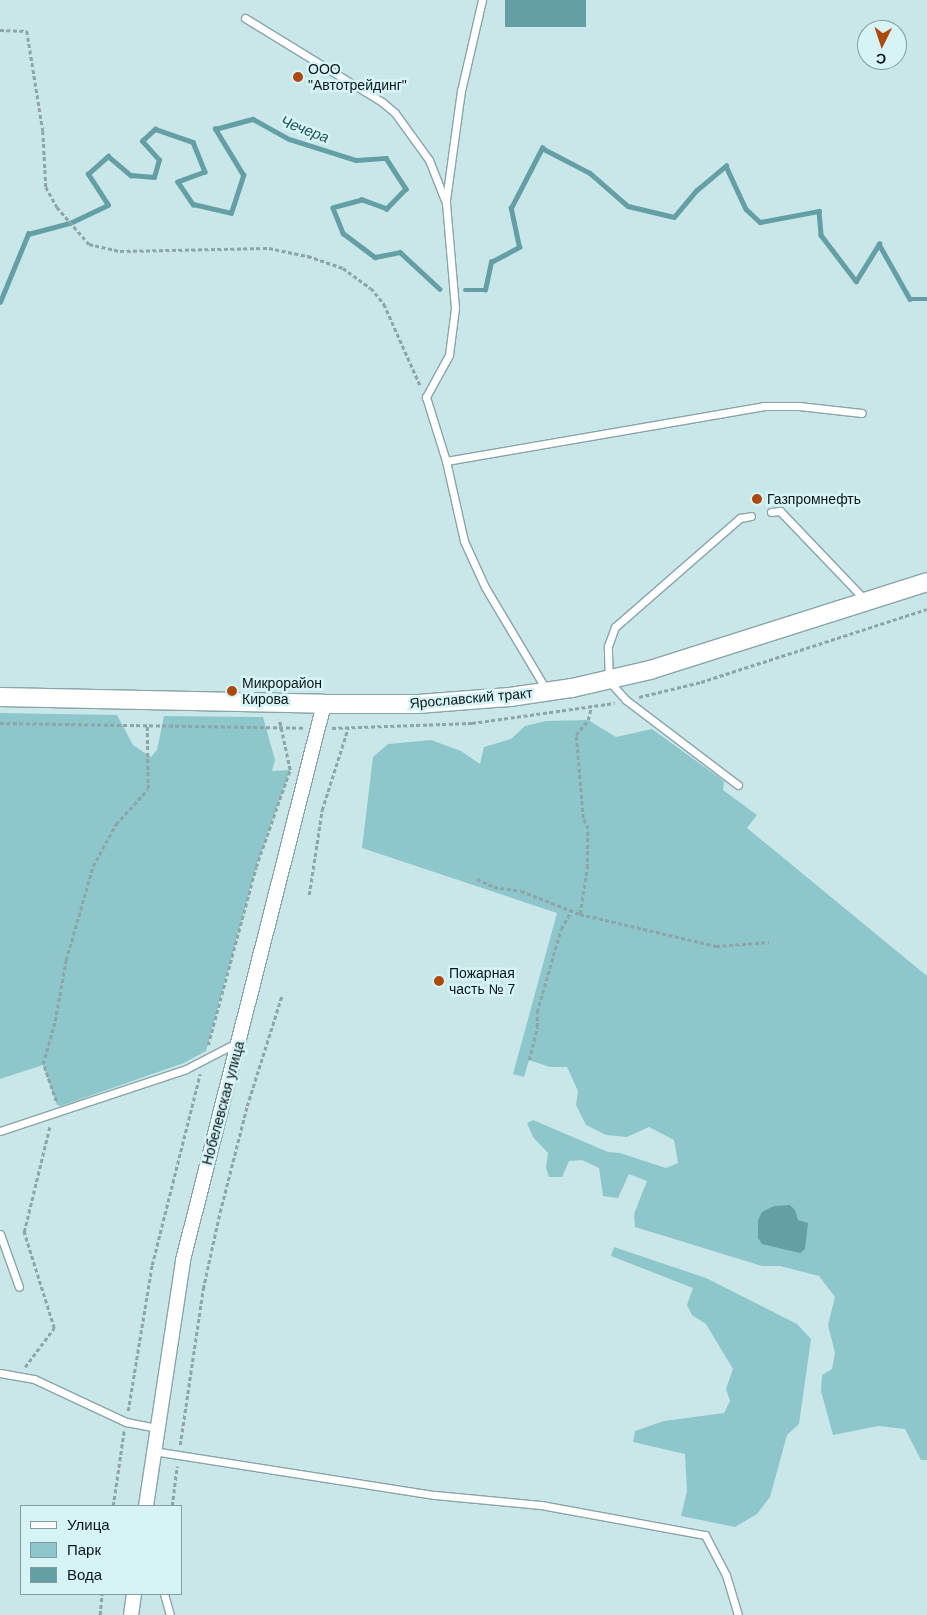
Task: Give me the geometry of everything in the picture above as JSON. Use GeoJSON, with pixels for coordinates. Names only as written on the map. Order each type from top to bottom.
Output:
{"type":"FeatureCollection","features":[{"type":"Feature","properties":{"kind":"street","name":"Ярославский тракт"},"geometry":{"type":"LineString","coordinates":[[0,697],[324,704],[462,702],[547,692],[609,681],[927,582]]}},
{"type":"Feature","properties":{"kind":"street","name":"Нобелевская улица"},"geometry":{"type":"LineString","coordinates":[[146,1505],[152,1451],[183,1260],[324,704]]}},
{"type":"Feature","properties":{"kind":"street"},"geometry":{"type":"LineString","coordinates":[[131,1615],[134,1595]]}},
{"type":"Feature","properties":{"kind":"lane"},"geometry":{"type":"LineString","coordinates":[[482,0],[461,91],[446,203],[454,308],[453,333],[449,355],[426,397],[446,461],[464,541],[484,586],[547,692]]}},
{"type":"Feature","properties":{"kind":"lane"},"geometry":{"type":"LineString","coordinates":[[245,18],[395,113],[429,160],[446,203]]}},
{"type":"Feature","properties":{"kind":"lane"},"geometry":{"type":"LineString","coordinates":[[446,461],[763,406],[799,406],[862,413]]}},
{"type":"Feature","properties":{"kind":"lane"},"geometry":{"type":"LineString","coordinates":[[771,512],[780,511],[867,602]]}},
{"type":"Feature","properties":{"kind":"lane"},"geometry":{"type":"LineString","coordinates":[[738,786],[626,700],[609,681],[608,646],[615,627],[740,518],[751,516]]}},
{"type":"Feature","properties":{"kind":"lane"},"geometry":{"type":"LineString","coordinates":[[0,1131],[203,1062],[238,1042]]}},
{"type":"Feature","properties":{"kind":"lane"},"geometry":{"type":"LineString","coordinates":[[0,1234],[19,1287]]}},
{"type":"Feature","properties":{"kind":"lane"},"geometry":{"type":"LineString","coordinates":[[0,1374],[34,1379],[126,1422],[156,1428]]}},
{"type":"Feature","properties":{"kind":"lane"},"geometry":{"type":"LineString","coordinates":[[152,1451],[435,1495],[542,1505],[705,1535],[726,1575],[738,1615]]}},
{"type":"Feature","properties":{"kind":"lane"},"geometry":{"type":"LineString","coordinates":[[164,1595],[170,1615]]}},
{"type":"Feature","properties":{"kind":"path"},"geometry":{"type":"LineString","coordinates":[[0,30],[26,31],[43,131],[46,187],[58,207],[89,244],[120,251],[269,248],[308,256],[344,268],[371,288],[384,304],[426,397]]}},
{"type":"Feature","properties":{"kind":"path"},"geometry":{"type":"LineString","coordinates":[[580,914],[587,868],[588,830],[583,818],[576,735],[588,720],[592,708]]}},
{"type":"Feature","properties":{"kind":"path"},"geometry":{"type":"LineString","coordinates":[[0,723],[147,725],[148,789],[116,824],[93,866],[66,960],[56,1021],[43,1064],[57,1105],[53,1114],[24,1232],[54,1328],[17,1375]]}},
{"type":"Feature","properties":{"kind":"path"},"geometry":{"type":"LineString","coordinates":[[309,895],[322,810],[348,728]]}},
{"type":"Feature","properties":{"kind":"path"},"geometry":{"type":"LineString","coordinates":[[113,1505],[156,1249],[203,1062],[256,867],[290,770]]}},
{"type":"Feature","properties":{"kind":"path"},"geometry":{"type":"LineString","coordinates":[[477,879],[580,914],[716,946],[769,942]]}},
{"type":"Feature","properties":{"kind":"path"},"geometry":{"type":"LineString","coordinates":[[529,1060],[537,1027],[537,1012],[561,929],[572,910]]}},
{"type":"Feature","properties":{"kind":"path"},"geometry":{"type":"LineString","coordinates":[[172,1505],[203,1289],[247,1106],[282,995]]}},
{"type":"Feature","properties":{"kind":"path"},"geometry":{"type":"LineString","coordinates":[[100,1615],[102,1595]]}},
{"type":"Feature","properties":{"kind":"green space"},"geometry":{"type":"Polygon","coordinates":[[[0,713],[117,715],[133,745],[151,757],[157,750],[164,716],[263,717],[275,760],[272,771],[290,770],[256,867],[206,1051],[184,1063],[61,1106],[57,1105],[43,1065],[0,1079],[0,713]]]}},
{"type":"Feature","properties":{"kind":"green space"},"geometry":{"type":"Polygon","coordinates":[[[588,720],[616,737],[652,729],[724,781],[723,790],[757,815],[747,828],[927,976],[927,1460],[921,1460],[905,1429],[878,1426],[833,1435],[821,1391],[822,1375],[832,1369],[835,1353],[828,1325],[835,1297],[819,1276],[780,1266],[762,1266],[635,1227],[634,1214],[647,1181],[629,1174],[618,1198],[603,1196],[599,1168],[582,1160],[569,1161],[562,1177],[549,1177],[546,1168],[548,1153],[533,1137],[527,1123],[533,1120],[608,1152],[620,1153],[666,1168],[678,1163],[674,1140],[649,1127],[627,1137],[606,1135],[586,1125],[576,1105],[578,1091],[567,1067],[550,1067],[529,1060],[524,1077],[513,1074],[557,913],[362,848],[373,757],[388,744],[431,740],[461,751],[480,764],[484,747],[511,739],[525,726],[546,721],[588,720]]]}},
{"type":"Feature","properties":{"kind":"green space"},"geometry":{"type":"Polygon","coordinates":[[[614,1247],[706,1278],[797,1324],[811,1339],[799,1424],[787,1435],[770,1497],[757,1514],[735,1527],[681,1516],[687,1491],[685,1454],[633,1442],[635,1431],[664,1421],[724,1413],[730,1401],[726,1389],[733,1369],[706,1324],[692,1315],[687,1305],[693,1288],[611,1256],[614,1247]]]}},
{"type":"Feature","properties":{"kind":"water"},"geometry":{"type":"Polygon","coordinates":[[[505,0],[586,0],[586,27],[505,27],[505,0]]]}},
{"type":"Feature","properties":{"kind":"water"},"geometry":{"type":"Polygon","coordinates":[[[790,1205],[795,1210],[798,1220],[808,1223],[805,1249],[800,1253],[762,1244],[758,1238],[758,1220],[762,1212],[774,1206],[790,1205]]]}},
{"type":"Feature","properties":{"kind":"waterway","name":"Чечера"},"geometry":{"type":"LineString","coordinates":[[0,302],[28,234],[70,223],[108,205],[88,174],[108,156],[131,175],[154,177],[159,160],[142,141],[155,129],[193,142],[205,172],[178,182],[193,204],[231,213],[243,175],[215,129],[253,119],[289,139],[356,160],[386,158],[406,189],[387,209],[362,200],[333,208],[343,233],[375,257],[400,252],[440,289]]}},
{"type":"Feature","properties":{"kind":"waterway","name":"Чечера"},"geometry":{"type":"LineString","coordinates":[[465,290],[485,290],[491,262],[519,247],[511,208],[542,148],[590,173],[628,206],[674,217],[697,190],[726,166],[746,209],[760,222],[819,211],[821,235],[856,281],[879,244],[910,299],[927,299]]}},
{"type":"Feature","properties":{"kind":"place","name":"ООО \"Автотрейдинг\""},"geometry":{"type":"Point","coordinates":[298,77]}},
{"type":"Feature","properties":{"kind":"place","name":"Газпромнефть"},"geometry":{"type":"Point","coordinates":[757,499]}},
{"type":"Feature","properties":{"kind":"place","name":"Микрорайон Кирова"},"geometry":{"type":"Point","coordinates":[232,691]}},
{"type":"Feature","properties":{"kind":"place","name":"Пожарная часть № 7"},"geometry":{"type":"Point","coordinates":[439,981]}}]}
